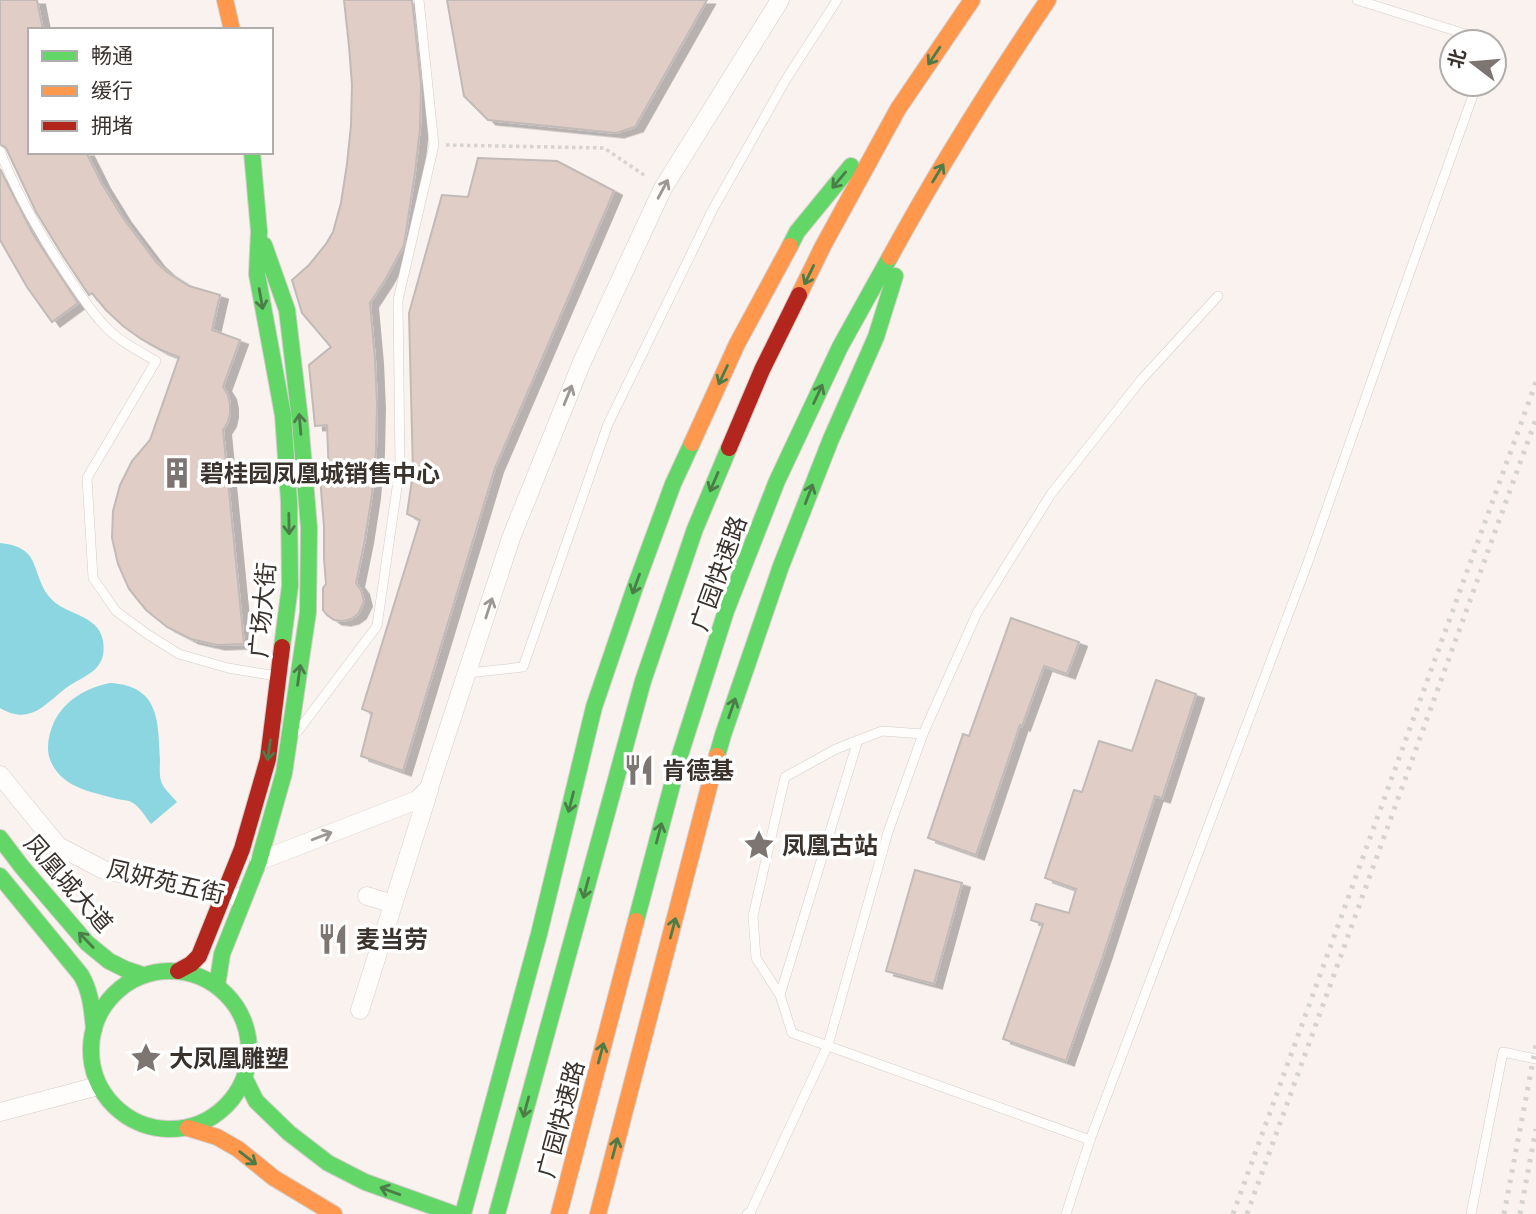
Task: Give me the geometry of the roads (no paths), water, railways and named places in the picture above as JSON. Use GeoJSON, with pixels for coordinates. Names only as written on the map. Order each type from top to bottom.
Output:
{"type":"FeatureCollection","features":[{"type":"Feature","properties":{"kind":"main road"},"geometry":{"type":"LineString","coordinates":[[225,0],[232,28]]}},
{"type":"Feature","properties":{"kind":"main road","name":"广园快速路"},"geometry":{"type":"LineString","coordinates":[[496,1214],[643,681],[695,528],[762,370],[823,246],[898,109],[972,0]]}},
{"type":"Feature","properties":{"kind":"main road","name":"广园快速路"},"geometry":{"type":"LineString","coordinates":[[558,1214],[680,755],[726,611],[777,481],[840,347],[914,213],[996,77],[1048,0]]}},
{"type":"Feature","properties":{"kind":"main road"},"geometry":{"type":"LineString","coordinates":[[463,1214],[539,934],[594,707],[673,484],[737,344],[797,232],[898,109]]}},
{"type":"Feature","properties":{"kind":"main road","name":"广场大街"},"geometry":{"type":"LineString","coordinates":[[178,971],[199,956],[242,849],[268,759],[290,586],[289,501],[283,415],[257,274],[259,231],[252,154]]}},
{"type":"Feature","properties":{"kind":"main road"},"geometry":{"type":"LineString","coordinates":[[598,1214],[723,735],[781,566],[831,439],[876,337],[914,213]]}},
{"type":"Feature","properties":{"kind":"main road","name":"广场大街"},"geometry":{"type":"LineString","coordinates":[[218,986],[222,954],[259,861],[284,773],[308,612],[309,528],[287,310],[259,231]]}},
{"type":"Feature","properties":{"kind":"main road","name":"凤凰城大道"},"geometry":{"type":"LineString","coordinates":[[0,838],[87,943],[108,961],[143,975]]}},
{"type":"Feature","properties":{"kind":"main road","name":"凤凰城大道"},"geometry":{"type":"LineString","coordinates":[[0,876],[81,975],[87,985],[94,1029]]}},
{"type":"Feature","properties":{"kind":"main road"},"geometry":{"type":"LineString","coordinates":[[178,971],[194,974],[218,986],[235,1004],[247,1027],[250,1053],[245,1079],[231,1101],[212,1118],[188,1128],[161,1130],[136,1123],[114,1108],[98,1086],[90,1060],[92,1033],[102,1008],[120,988],[143,975],[178,971]]}},
{"type":"Feature","properties":{"kind":"main road"},"geometry":{"type":"LineString","coordinates":[[245,1079],[256,1101],[289,1133],[328,1163],[365,1182],[454,1214]]}},
{"type":"Feature","properties":{"kind":"main road"},"geometry":{"type":"LineString","coordinates":[[188,1128],[217,1137],[238,1149],[274,1178],[327,1212]]}},
{"type":"Feature","properties":{"kind":"street"},"geometry":{"type":"LineString","coordinates":[[360,1010],[511,538],[576,375],[663,188],[780,0]]}},
{"type":"Feature","properties":{"kind":"street","name":"凤妍苑五街"},"geometry":{"type":"LineString","coordinates":[[0,775],[58,846],[104,870],[244,899]]}},
{"type":"Feature","properties":{"kind":"street"},"geometry":{"type":"LineString","coordinates":[[259,861],[417,800],[429,788]]}},
{"type":"Feature","properties":{"kind":"street"},"geometry":{"type":"LineString","coordinates":[[367,896],[393,904]]}},
{"type":"Feature","properties":{"kind":"street"},"geometry":{"type":"LineString","coordinates":[[0,1112],[98,1086]]}},
{"type":"Feature","properties":{"kind":"lane"},"geometry":{"type":"LineString","coordinates":[[289,743],[377,626],[400,467],[398,300],[434,145],[419,0]]}},
{"type":"Feature","properties":{"kind":"lane"},"geometry":{"type":"LineString","coordinates":[[468,673],[523,667],[608,424],[713,209],[785,81],[837,0]]}},
{"type":"Feature","properties":{"kind":"lane"},"geometry":{"type":"LineString","coordinates":[[1357,0],[1446,28]]}},
{"type":"Feature","properties":{"kind":"lane"},"geometry":{"type":"LineString","coordinates":[[1066,1214],[1090,1140],[1304,575],[1472,98]]}},
{"type":"Feature","properties":{"kind":"lane"},"geometry":{"type":"LineString","coordinates":[[0,151],[43,239],[83,299],[103,324],[119,338],[156,361],[87,478],[93,579],[116,611],[179,654],[228,668],[279,676]]}},
{"type":"Feature","properties":{"kind":"lane"},"geometry":{"type":"LineString","coordinates":[[747,1214],[751,1211],[828,1045],[888,832],[923,734],[977,613],[1051,494],[1141,380],[1218,296]]}},
{"type":"Feature","properties":{"kind":"lane"},"geometry":{"type":"LineString","coordinates":[[923,734],[882,731],[836,749],[785,777],[753,916],[756,958],[780,995],[792,1033],[1090,1140]]}},
{"type":"Feature","properties":{"kind":"lane"},"geometry":{"type":"LineString","coordinates":[[780,995],[858,740]]}},
{"type":"Feature","properties":{"kind":"lane"},"geometry":{"type":"LineString","coordinates":[[1471,1214],[1503,1052],[1536,1059]]}},
{"type":"Feature","properties":{"kind":"water"},"geometry":{"type":"Polygon","coordinates":[[[0,543],[13,545],[28,554],[47,594],[62,607],[87,619],[100,632],[103,641],[102,659],[93,671],[29,714],[20,715],[0,708],[0,543]]]}},
{"type":"Feature","properties":{"kind":"water"},"geometry":{"type":"Polygon","coordinates":[[[110,683],[126,685],[138,691],[153,707],[158,731],[161,781],[177,802],[151,824],[131,802],[89,791],[64,779],[50,759],[50,733],[64,707],[85,692],[110,683]]]}},
{"type":"Feature","properties":{"kind":"railway"},"geometry":{"type":"LineString","coordinates":[[1233,1214],[1536,382]]}},
{"type":"Feature","properties":{"kind":"railway"},"geometry":{"type":"LineString","coordinates":[[1247,1214],[1536,419]]}},
{"type":"Feature","properties":{"kind":"railway"},"geometry":{"type":"LineString","coordinates":[[1504,1214],[1536,1045]]}},
{"type":"Feature","properties":{"kind":"railway"},"geometry":{"type":"LineString","coordinates":[[1520,1214],[1536,1129]]}},
{"type":"Feature","properties":{"kind":"place","name":"碧桂园凤凰城销售中心"},"geometry":{"type":"Point","coordinates":[177,473]}},
{"type":"Feature","properties":{"kind":"place","name":"肯德基"},"geometry":{"type":"Point","coordinates":[639,770]}},
{"type":"Feature","properties":{"kind":"place","name":"凤凰古站"},"geometry":{"type":"Point","coordinates":[759,845]}},
{"type":"Feature","properties":{"kind":"place","name":"麦当劳"},"geometry":{"type":"Point","coordinates":[333,939]}},
{"type":"Feature","properties":{"kind":"place","name":"大凤凰雕塑"},"geometry":{"type":"Point","coordinates":[146,1058]}}]}
